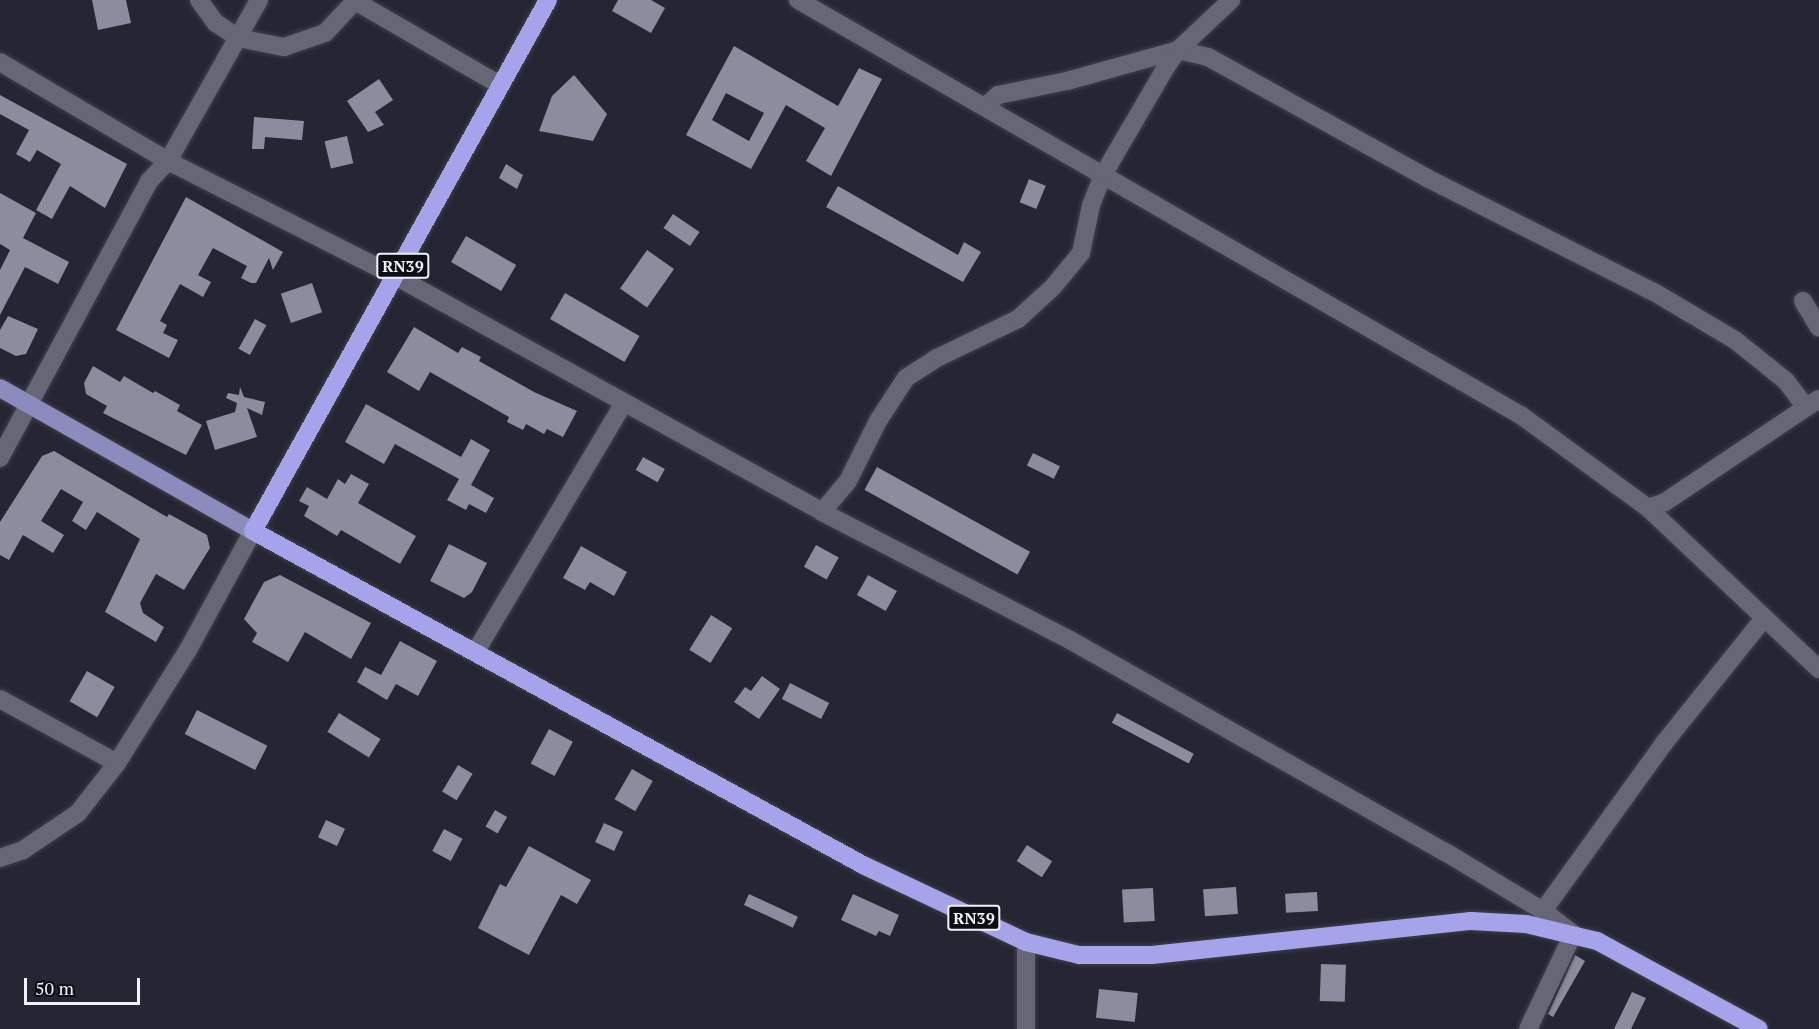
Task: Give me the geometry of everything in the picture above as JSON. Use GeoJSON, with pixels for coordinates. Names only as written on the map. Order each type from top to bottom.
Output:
{"type":"FeatureCollection","features":[{"type":"Feature","properties":{"kind":"highway","name":"RN39"},"geometry":{"type":"LineString","coordinates":[[548,0],[397,277],[253,531],[476,651],[863,865],[1026,942],[1079,955],[1152,955],[1471,921],[1526,924],[1597,941],[1759,1029]]}},
{"type":"Feature","properties":{"kind":"main road"},"geometry":{"type":"LineString","coordinates":[[0,388],[253,531]]}},
{"type":"Feature","properties":{"kind":"street"},"geometry":{"type":"LineString","coordinates":[[199,0],[216,23],[238,38],[269,47],[298,45],[337,24],[355,1],[500,85]]}},
{"type":"Feature","properties":{"kind":"street"},"geometry":{"type":"LineString","coordinates":[[0,458],[149,181],[168,160],[259,0]]}},
{"type":"Feature","properties":{"kind":"street"},"geometry":{"type":"LineString","coordinates":[[799,0],[1522,416],[1648,508],[1819,669]]}},
{"type":"Feature","properties":{"kind":"street"},"geometry":{"type":"LineString","coordinates":[[822,512],[848,481],[878,421],[906,378],[937,358],[1017,319],[1060,278],[1081,253],[1091,205],[1103,175],[1178,50],[1231,0]]}},
{"type":"Feature","properties":{"kind":"street"},"geometry":{"type":"LineString","coordinates":[[985,107],[998,95],[1067,81],[1178,50],[1208,57],[1474,203],[1654,292],[1735,340],[1812,403],[1665,502],[1648,508]]}},
{"type":"Feature","properties":{"kind":"street"},"geometry":{"type":"LineString","coordinates":[[0,62],[168,160],[397,277],[822,512],[1070,640],[1448,853],[1543,911],[1573,934],[1528,1029]]}},
{"type":"Feature","properties":{"kind":"street"},"geometry":{"type":"LineString","coordinates":[[1803,301],[1819,328]]}},
{"type":"Feature","properties":{"kind":"street"},"geometry":{"type":"LineString","coordinates":[[476,651],[623,404]]}},
{"type":"Feature","properties":{"kind":"street"},"geometry":{"type":"LineString","coordinates":[[0,858],[23,850],[78,813],[117,763],[189,650],[253,531]]}},
{"type":"Feature","properties":{"kind":"street"},"geometry":{"type":"LineString","coordinates":[[1543,911],[1664,742],[1764,618]]}},
{"type":"Feature","properties":{"kind":"street"},"geometry":{"type":"LineString","coordinates":[[0,699],[117,763]]}},
{"type":"Feature","properties":{"kind":"street"},"geometry":{"type":"LineString","coordinates":[[1026,942],[1026,1029]]}},
{"type":"Feature","properties":{"kind":"building"},"geometry":{"type":"Polygon","coordinates":[[[92,0],[126,0],[131,23],[98,30],[92,0]]]}},
{"type":"Feature","properties":{"kind":"building"},"geometry":{"type":"Polygon","coordinates":[[[618,0],[651,0],[665,8],[651,33],[612,11],[618,0]]]}},
{"type":"Feature","properties":{"kind":"building"},"geometry":{"type":"Polygon","coordinates":[[[734,46],[838,106],[859,68],[882,79],[831,176],[806,161],[825,128],[786,105],[751,169],[686,135],[734,46]],[[726,93],[712,120],[749,141],[764,113],[726,93]]]}},
{"type":"Feature","properties":{"kind":"building"},"geometry":{"type":"Polygon","coordinates":[[[574,75],[607,114],[593,141],[539,131],[552,96],[574,75]]]}},
{"type":"Feature","properties":{"kind":"building"},"geometry":{"type":"Polygon","coordinates":[[[379,79],[393,100],[375,112],[384,125],[368,132],[347,101],[379,79]]]}},
{"type":"Feature","properties":{"kind":"building"},"geometry":{"type":"Polygon","coordinates":[[[0,95],[127,164],[105,208],[70,186],[52,219],[36,210],[61,164],[37,150],[30,162],[16,154],[29,130],[0,114],[0,95]]]}},
{"type":"Feature","properties":{"kind":"building"},"geometry":{"type":"Polygon","coordinates":[[[254,117],[304,121],[302,140],[265,137],[264,149],[252,149],[254,117]]]}},
{"type":"Feature","properties":{"kind":"building"},"geometry":{"type":"Polygon","coordinates":[[[347,136],[353,163],[331,168],[325,141],[347,136]]]}},
{"type":"Feature","properties":{"kind":"building"},"geometry":{"type":"Polygon","coordinates":[[[506,164],[523,175],[517,189],[499,178],[506,164]]]}},
{"type":"Feature","properties":{"kind":"building"},"geometry":{"type":"Polygon","coordinates":[[[1029,179],[1046,186],[1036,209],[1020,202],[1029,179]]]}},
{"type":"Feature","properties":{"kind":"building"},"geometry":{"type":"Polygon","coordinates":[[[838,186],[958,255],[964,242],[981,252],[963,282],[826,207],[838,186]]]}},
{"type":"Feature","properties":{"kind":"building"},"geometry":{"type":"Polygon","coordinates":[[[0,193],[36,213],[23,238],[69,262],[58,284],[25,267],[0,315],[0,270],[10,250],[0,244],[0,193]]]}},
{"type":"Feature","properties":{"kind":"building"},"geometry":{"type":"Polygon","coordinates":[[[186,197],[283,252],[273,270],[269,258],[256,283],[251,283],[241,278],[247,266],[213,248],[198,275],[211,282],[203,297],[180,284],[160,321],[167,325],[163,333],[178,340],[169,358],[116,330],[186,197]]]}},
{"type":"Feature","properties":{"kind":"building"},"geometry":{"type":"Polygon","coordinates":[[[673,214],[700,232],[690,246],[663,228],[673,214]]]}},
{"type":"Feature","properties":{"kind":"building"},"geometry":{"type":"Polygon","coordinates":[[[466,236],[516,265],[501,291],[451,262],[466,236]]]}},
{"type":"Feature","properties":{"kind":"building"},"geometry":{"type":"Polygon","coordinates":[[[647,250],[674,269],[647,307],[620,289],[647,250]]]}},
{"type":"Feature","properties":{"kind":"building"},"geometry":{"type":"Polygon","coordinates":[[[312,283],[322,312],[291,323],[281,294],[312,283]]]}},
{"type":"Feature","properties":{"kind":"building"},"geometry":{"type":"Polygon","coordinates":[[[565,293],[639,336],[624,362],[550,319],[565,293]]]}},
{"type":"Feature","properties":{"kind":"building"},"geometry":{"type":"Polygon","coordinates":[[[8,316],[38,329],[26,354],[16,356],[0,348],[0,330],[8,316]]]}},
{"type":"Feature","properties":{"kind":"building"},"geometry":{"type":"Polygon","coordinates":[[[255,319],[266,325],[250,355],[239,349],[255,319]]]}},
{"type":"Feature","properties":{"kind":"building"},"geometry":{"type":"Polygon","coordinates":[[[414,327],[458,353],[462,347],[481,357],[479,361],[534,392],[577,411],[563,437],[547,429],[544,434],[526,424],[523,430],[507,422],[509,417],[430,372],[419,391],[387,372],[414,327]]]}},
{"type":"Feature","properties":{"kind":"building"},"geometry":{"type":"Polygon","coordinates":[[[93,366],[120,382],[124,376],[153,393],[155,391],[180,405],[177,411],[202,425],[186,455],[103,413],[107,406],[86,394],[84,383],[93,366]]]}},
{"type":"Feature","properties":{"kind":"building"},"geometry":{"type":"Polygon","coordinates":[[[240,387],[244,397],[265,402],[262,415],[247,408],[257,437],[215,450],[206,421],[235,412],[237,403],[226,398],[228,393],[239,395],[240,387]]]}},
{"type":"Feature","properties":{"kind":"building"},"geometry":{"type":"Polygon","coordinates":[[[366,404],[461,457],[471,439],[490,450],[471,485],[494,498],[486,513],[469,504],[466,510],[447,500],[459,479],[395,444],[384,464],[345,442],[366,404]]]}},
{"type":"Feature","properties":{"kind":"building"},"geometry":{"type":"Polygon","coordinates":[[[54,451],[167,517],[169,514],[207,535],[210,548],[184,590],[156,574],[140,603],[143,613],[164,627],[156,642],[105,612],[140,539],[97,512],[86,530],[72,521],[83,502],[61,489],[41,521],[64,535],[53,553],[23,535],[9,560],[0,555],[0,522],[42,456],[54,451]]]}},
{"type":"Feature","properties":{"kind":"building"},"geometry":{"type":"Polygon","coordinates":[[[1033,453],[1060,466],[1054,479],[1027,466],[1033,453]]]}},
{"type":"Feature","properties":{"kind":"building"},"geometry":{"type":"Polygon","coordinates":[[[643,457],[665,469],[658,482],[636,470],[643,457]]]}},
{"type":"Feature","properties":{"kind":"building"},"geometry":{"type":"Polygon","coordinates":[[[877,467],[1030,552],[1017,575],[864,490],[877,467]]]}},
{"type":"Feature","properties":{"kind":"building"},"geometry":{"type":"Polygon","coordinates":[[[351,474],[369,484],[358,503],[416,536],[400,564],[341,530],[337,536],[304,516],[309,506],[299,501],[307,487],[327,499],[338,479],[345,484],[351,474]]]}},
{"type":"Feature","properties":{"kind":"building"},"geometry":{"type":"Polygon","coordinates":[[[449,544],[487,563],[472,592],[464,598],[430,581],[449,544]]]}},
{"type":"Feature","properties":{"kind":"building"},"geometry":{"type":"Polygon","coordinates":[[[816,545],[839,558],[827,579],[804,567],[816,545]]]}},
{"type":"Feature","properties":{"kind":"building"},"geometry":{"type":"Polygon","coordinates":[[[581,546],[627,572],[614,596],[590,582],[585,590],[563,578],[581,546]]]}},
{"type":"Feature","properties":{"kind":"building"},"geometry":{"type":"Polygon","coordinates":[[[280,575],[371,623],[351,659],[305,632],[288,662],[252,642],[257,633],[244,619],[264,582],[280,575]]]}},
{"type":"Feature","properties":{"kind":"building"},"geometry":{"type":"Polygon","coordinates":[[[868,575],[897,591],[886,611],[857,595],[868,575]]]}},
{"type":"Feature","properties":{"kind":"building"},"geometry":{"type":"Polygon","coordinates":[[[711,615],[732,628],[710,663],[689,650],[711,615]]]}},
{"type":"Feature","properties":{"kind":"building"},"geometry":{"type":"Polygon","coordinates":[[[400,641],[437,661],[418,696],[396,684],[387,700],[357,682],[365,667],[381,675],[400,641]]]}},
{"type":"Feature","properties":{"kind":"building"},"geometry":{"type":"Polygon","coordinates":[[[87,671],[115,687],[97,717],[70,701],[87,671]]]}},
{"type":"Feature","properties":{"kind":"building"},"geometry":{"type":"Polygon","coordinates":[[[762,676],[780,689],[759,719],[734,702],[745,687],[751,691],[762,676]]]}},
{"type":"Feature","properties":{"kind":"building"},"geometry":{"type":"Polygon","coordinates":[[[790,683],[829,703],[821,719],[782,699],[790,683]]]}},
{"type":"Feature","properties":{"kind":"building"},"geometry":{"type":"Polygon","coordinates":[[[197,710],[267,746],[255,770],[185,734],[197,710]]]}},
{"type":"Feature","properties":{"kind":"building"},"geometry":{"type":"Polygon","coordinates":[[[339,713],[381,739],[369,758],[327,732],[339,713]]]}},
{"type":"Feature","properties":{"kind":"building"},"geometry":{"type":"Polygon","coordinates":[[[1117,713],[1194,754],[1189,764],[1112,723],[1117,713]]]}},
{"type":"Feature","properties":{"kind":"building"},"geometry":{"type":"Polygon","coordinates":[[[549,729],[573,742],[555,776],[531,763],[549,729]]]}},
{"type":"Feature","properties":{"kind":"building"},"geometry":{"type":"Polygon","coordinates":[[[458,765],[473,774],[457,800],[442,792],[458,765]]]}},
{"type":"Feature","properties":{"kind":"building"},"geometry":{"type":"Polygon","coordinates":[[[632,769],[653,781],[635,811],[614,799],[632,769]]]}},
{"type":"Feature","properties":{"kind":"building"},"geometry":{"type":"Polygon","coordinates":[[[495,810],[507,817],[498,833],[486,826],[495,810]]]}},
{"type":"Feature","properties":{"kind":"building"},"geometry":{"type":"Polygon","coordinates":[[[326,820],[345,829],[337,846],[318,837],[326,820]]]}},
{"type":"Feature","properties":{"kind":"building"},"geometry":{"type":"Polygon","coordinates":[[[604,823],[623,832],[614,851],[595,842],[604,823]]]}},
{"type":"Feature","properties":{"kind":"building"},"geometry":{"type":"Polygon","coordinates":[[[444,829],[463,839],[451,861],[432,851],[444,829]]]}},
{"type":"Feature","properties":{"kind":"building"},"geometry":{"type":"Polygon","coordinates":[[[1027,845],[1052,861],[1042,877],[1017,861],[1027,845]]]}},
{"type":"Feature","properties":{"kind":"building"},"geometry":{"type":"Polygon","coordinates":[[[529,846],[591,880],[577,904],[561,895],[529,955],[478,928],[500,884],[506,887],[529,846]]]}},
{"type":"Feature","properties":{"kind":"building"},"geometry":{"type":"Polygon","coordinates":[[[1236,887],[1238,914],[1205,916],[1203,889],[1236,887]]]}},
{"type":"Feature","properties":{"kind":"building"},"geometry":{"type":"Polygon","coordinates":[[[1153,888],[1155,921],[1124,923],[1122,890],[1153,888]]]}},
{"type":"Feature","properties":{"kind":"building"},"geometry":{"type":"Polygon","coordinates":[[[1317,892],[1318,911],[1286,913],[1285,894],[1317,892]]]}},
{"type":"Feature","properties":{"kind":"building"},"geometry":{"type":"Polygon","coordinates":[[[749,894],[798,917],[793,928],[744,905],[749,894]]]}},
{"type":"Feature","properties":{"kind":"building"},"geometry":{"type":"Polygon","coordinates":[[[853,894],[899,915],[890,936],[879,931],[876,936],[841,920],[853,894]]]}},
{"type":"Feature","properties":{"kind":"building"},"geometry":{"type":"Polygon","coordinates":[[[1575,955],[1585,961],[1553,1017],[1548,1014],[1575,955]]]}},
{"type":"Feature","properties":{"kind":"building"},"geometry":{"type":"Polygon","coordinates":[[[1321,964],[1346,965],[1345,1002],[1320,1001],[1321,964]]]}},
{"type":"Feature","properties":{"kind":"building"},"geometry":{"type":"Polygon","coordinates":[[[1099,989],[1138,993],[1135,1022],[1096,1018],[1099,989]]]}},
{"type":"Feature","properties":{"kind":"building"},"geometry":{"type":"Polygon","coordinates":[[[1632,992],[1646,998],[1631,1029],[1614,1029],[1632,992]]]}}]}
